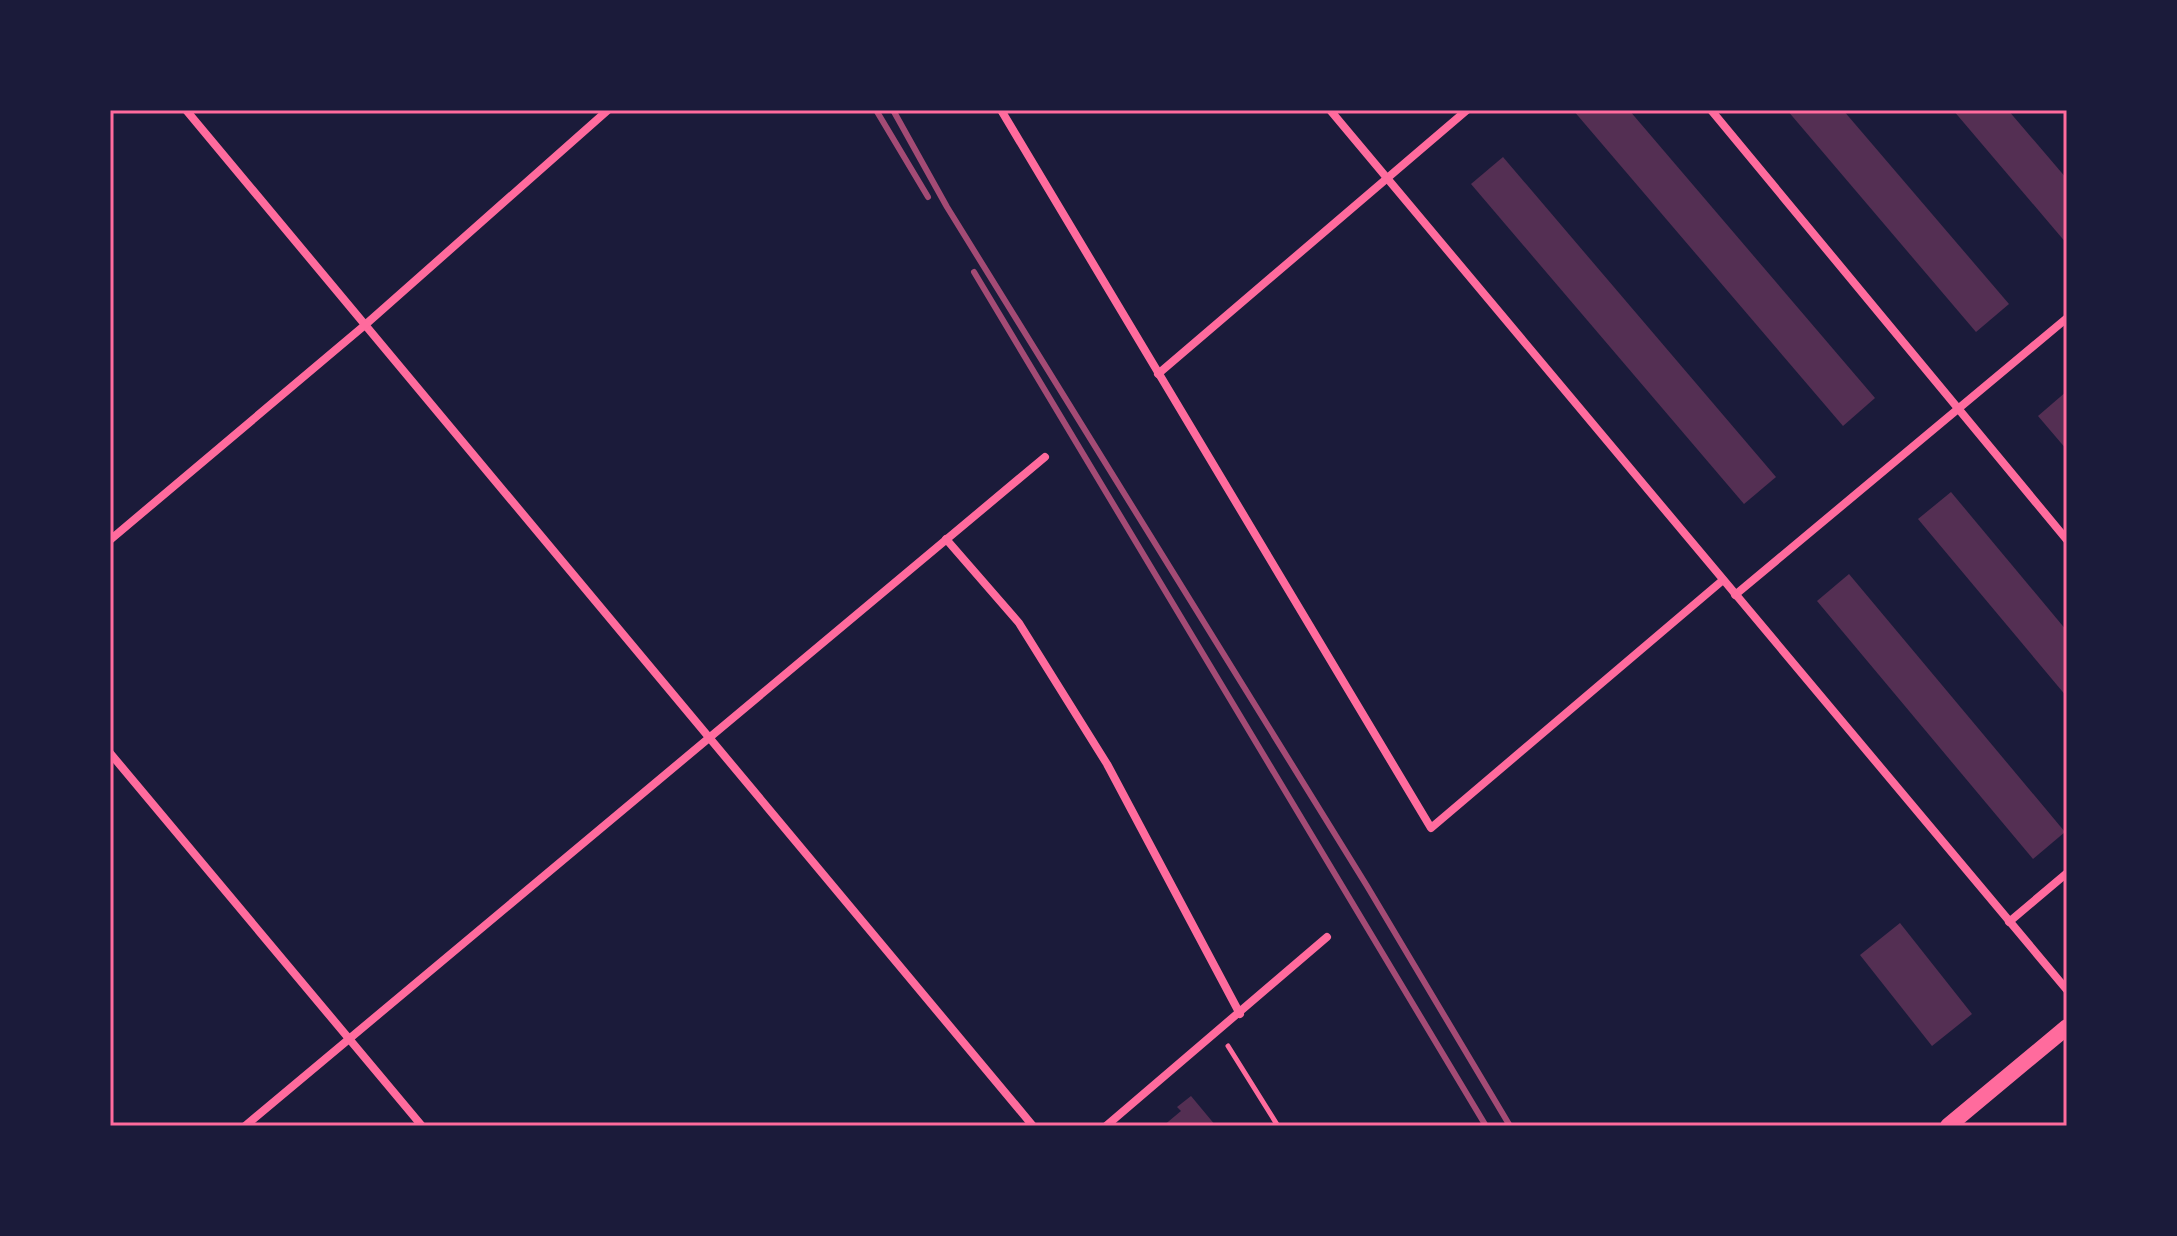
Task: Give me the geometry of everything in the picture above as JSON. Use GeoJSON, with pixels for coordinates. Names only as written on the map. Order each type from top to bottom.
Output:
{"type":"FeatureCollection","features":[{"type":"Feature","properties":{"kind":"main road"},"geometry":{"type":"LineString","coordinates":[[1948,1126],[2067,1027]]}},
{"type":"Feature","properties":{"kind":"street"},"geometry":{"type":"LineString","coordinates":[[186,110],[1033,1126]]}},
{"type":"Feature","properties":{"kind":"street"},"geometry":{"type":"LineString","coordinates":[[110,540],[365,325],[608,110]]}},
{"type":"Feature","properties":{"kind":"street"},"geometry":{"type":"LineString","coordinates":[[1001,110],[1431,828],[1723,580]]}},
{"type":"Feature","properties":{"kind":"street"},"geometry":{"type":"LineString","coordinates":[[1330,110],[2067,990]]}},
{"type":"Feature","properties":{"kind":"street"},"geometry":{"type":"LineString","coordinates":[[1158,374],[1467,110]]}},
{"type":"Feature","properties":{"kind":"street"},"geometry":{"type":"LineString","coordinates":[[1711,110],[2067,540]]}},
{"type":"Feature","properties":{"kind":"street"},"geometry":{"type":"LineString","coordinates":[[1735,595],[2067,318]]}},
{"type":"Feature","properties":{"kind":"street"},"geometry":{"type":"LineString","coordinates":[[245,1126],[1045,457]]}},
{"type":"Feature","properties":{"kind":"street"},"geometry":{"type":"LineString","coordinates":[[946,539],[1019,623],[1107,764],[1240,1014]]}},
{"type":"Feature","properties":{"kind":"street"},"geometry":{"type":"LineString","coordinates":[[110,753],[422,1126]]}},
{"type":"Feature","properties":{"kind":"street"},"geometry":{"type":"LineString","coordinates":[[2009,922],[2067,873]]}},
{"type":"Feature","properties":{"kind":"street"},"geometry":{"type":"LineString","coordinates":[[1106,1126],[1327,937]]}},
{"type":"Feature","properties":{"kind":"path"},"geometry":{"type":"LineString","coordinates":[[1219,1031],[1278,1126]]}},
{"type":"Feature","properties":{"kind":"building"},"geometry":{"type":"Polygon","coordinates":[[[1573,110],[1629,110],[1875,398],[1843,426],[1573,110]]]}},
{"type":"Feature","properties":{"kind":"building"},"geometry":{"type":"Polygon","coordinates":[[[1787,110],[1843,110],[2009,304],[1976,332],[1787,110]]]}},
{"type":"Feature","properties":{"kind":"building"},"geometry":{"type":"Polygon","coordinates":[[[1953,110],[2008,110],[2067,179],[2067,244],[1953,110]]]}},
{"type":"Feature","properties":{"kind":"building"},"geometry":{"type":"Polygon","coordinates":[[[1503,157],[1776,477],[1744,504],[1471,184],[1503,157]]]}},
{"type":"Feature","properties":{"kind":"building"},"geometry":{"type":"Polygon","coordinates":[[[2067,391],[2067,450],[2038,416],[2067,391]]]}},
{"type":"Feature","properties":{"kind":"building"},"geometry":{"type":"Polygon","coordinates":[[[1951,492],[2067,631],[2067,697],[1918,519],[1951,492]]]}},
{"type":"Feature","properties":{"kind":"building"},"geometry":{"type":"Polygon","coordinates":[[[1849,574],[2065,832],[2033,859],[1817,601],[1849,574]]]}},
{"type":"Feature","properties":{"kind":"building"},"geometry":{"type":"Polygon","coordinates":[[[1900,923],[1972,1014],[1932,1046],[1860,955],[1900,923]]]}},
{"type":"Feature","properties":{"kind":"building"},"geometry":{"type":"Polygon","coordinates":[[[1191,1096],[1216,1126],[1163,1126],[1181,1111],[1177,1107],[1191,1096]]]}},
{"type":"Feature","properties":{"kind":"railway"},"geometry":{"type":"LineString","coordinates":[[876,110],[928,197]]}},
{"type":"Feature","properties":{"kind":"railway"},"geometry":{"type":"LineString","coordinates":[[893,110],[947,207],[1367,886],[1510,1126]]}},
{"type":"Feature","properties":{"kind":"railway"},"geometry":{"type":"LineString","coordinates":[[974,272],[1486,1126]]}}]}
